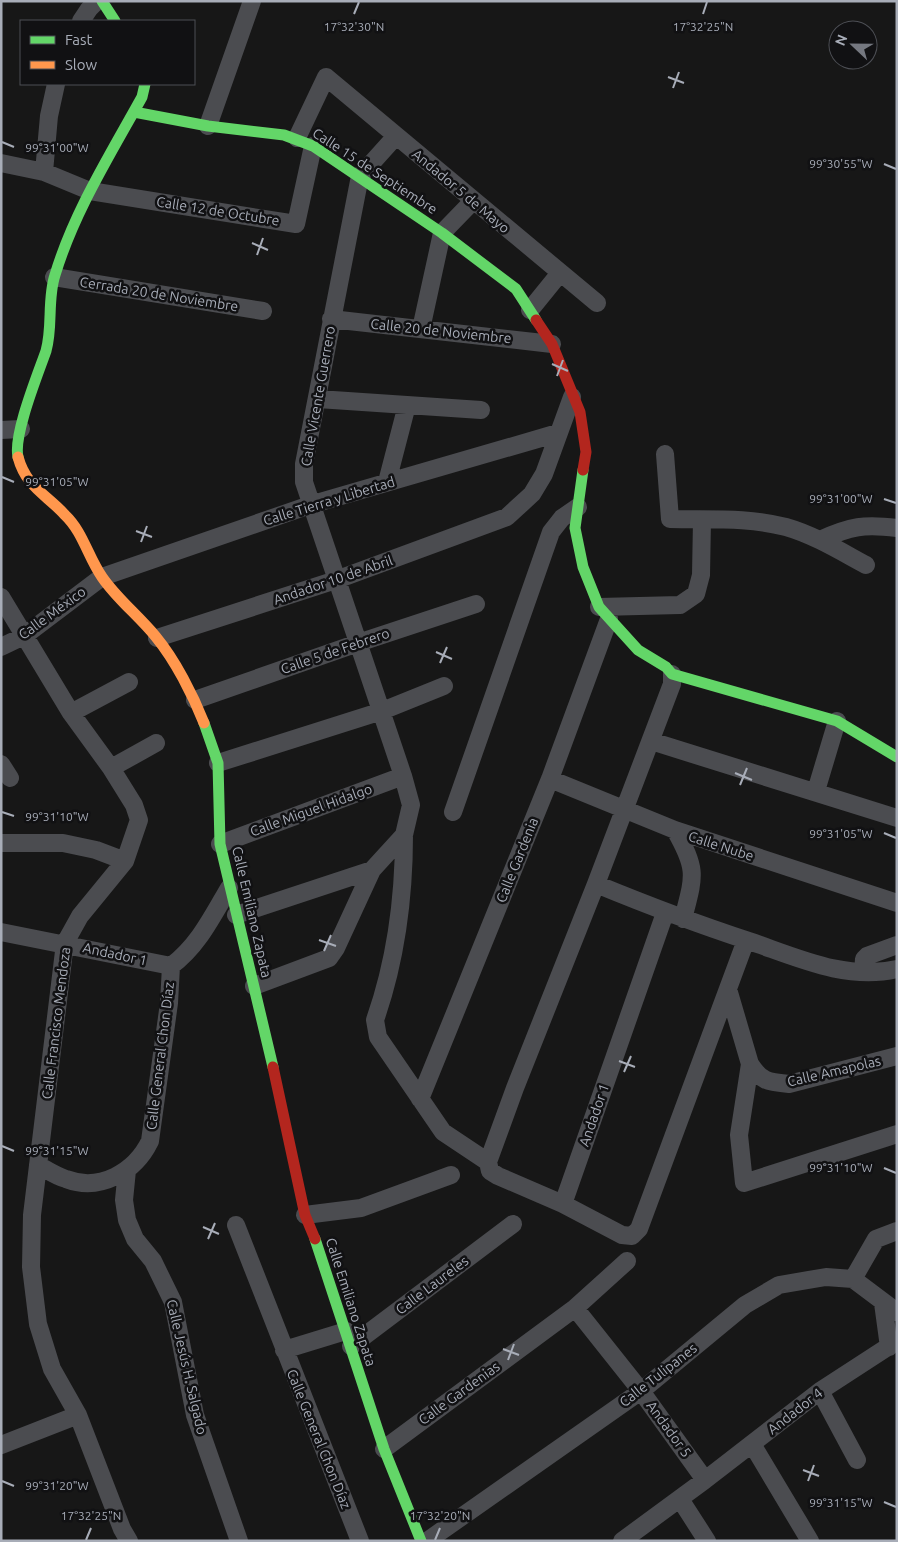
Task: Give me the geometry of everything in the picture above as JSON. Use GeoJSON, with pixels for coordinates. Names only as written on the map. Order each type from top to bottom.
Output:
{"type":"FeatureCollection","features":[{"type":"Feature","properties":{"kind":"street"},"geometry":{"type":"LineString","coordinates":[[82,20],[88,9],[97,1]]}},
{"type":"Feature","properties":{"kind":"street"},"geometry":{"type":"LineString","coordinates":[[102,1],[114,20]]}},
{"type":"Feature","properties":{"kind":"street"},"geometry":{"type":"LineString","coordinates":[[208,126],[252,1]]}},
{"type":"Feature","properties":{"kind":"street","name":"Andador 5 de Mayo"},"geometry":{"type":"LineString","coordinates":[[297,138],[326,77],[598,303]]}},
{"type":"Feature","properties":{"kind":"street"},"geometry":{"type":"LineString","coordinates":[[44,172],[50,116],[56,85]]}},
{"type":"Feature","properties":{"kind":"street","name":"Calle Emiliano Zapata"},"geometry":{"type":"LineString","coordinates":[[145,85],[142,97],[90,191],[70,234],[54,277],[47,346],[21,429],[18,451],[22,472],[39,494],[66,515],[82,538],[102,577],[157,638],[195,700],[218,763],[220,844],[305,1215],[318,1247],[384,1449],[421,1541]]}},
{"type":"Feature","properties":{"kind":"street","name":"Calle 15 de Septiembre"},"geometry":{"type":"LineString","coordinates":[[134,112],[208,126],[297,138],[360,176],[442,233],[516,288],[552,344],[572,397],[580,412],[586,452],[575,528],[583,568],[604,613]]}},
{"type":"Feature","properties":{"kind":"street"},"geometry":{"type":"LineString","coordinates":[[360,176],[396,136]]}},
{"type":"Feature","properties":{"kind":"street","name":"Calle 12 de Octubre"},"geometry":{"type":"LineString","coordinates":[[90,191],[296,224],[313,146]]}},
{"type":"Feature","properties":{"kind":"street"},"geometry":{"type":"LineString","coordinates":[[1,164],[44,172],[90,191]]}},
{"type":"Feature","properties":{"kind":"street","name":"Calle Vicente Guerrero"},"geometry":{"type":"LineString","coordinates":[[360,176],[304,464],[304,482],[403,776],[411,805],[410,817],[404,835]]}},
{"type":"Feature","properties":{"kind":"street"},"geometry":{"type":"LineString","coordinates":[[422,329],[442,233],[473,201]]}},
{"type":"Feature","properties":{"kind":"street"},"geometry":{"type":"LineString","coordinates":[[530,310],[560,273]]}},
{"type":"Feature","properties":{"kind":"street","name":"Cerrada 20 de Noviembre"},"geometry":{"type":"LineString","coordinates":[[54,277],[263,311]]}},
{"type":"Feature","properties":{"kind":"street","name":"Calle 20 de Noviembre"},"geometry":{"type":"LineString","coordinates":[[331,319],[552,344]]}},
{"type":"Feature","properties":{"kind":"street"},"geometry":{"type":"LineString","coordinates":[[558,433],[572,397]]}},
{"type":"Feature","properties":{"kind":"street"},"geometry":{"type":"LineString","coordinates":[[318,399],[481,410]]}},
{"type":"Feature","properties":{"kind":"street"},"geometry":{"type":"LineString","coordinates":[[387,482],[407,405]]}},
{"type":"Feature","properties":{"kind":"street"},"geometry":{"type":"LineString","coordinates":[[1,430],[21,429]]}},
{"type":"Feature","properties":{"kind":"street","name":"Calle Tierra y Libertad"},"geometry":{"type":"LineString","coordinates":[[102,577],[310,504],[558,433]]}},
{"type":"Feature","properties":{"kind":"street","name":"Andador 10 de Abril"},"geometry":{"type":"LineString","coordinates":[[157,638],[336,580],[507,517],[536,487],[544,474],[558,433]]}},
{"type":"Feature","properties":{"kind":"street"},"geometry":{"type":"LineString","coordinates":[[665,454],[670,520],[743,520],[786,527],[820,540],[866,565]]}},
{"type":"Feature","properties":{"kind":"street"},"geometry":{"type":"LineString","coordinates":[[453,812],[551,532],[562,518],[578,507]]}},
{"type":"Feature","properties":{"kind":"street"},"geometry":{"type":"LineString","coordinates":[[604,613],[680,605],[696,594],[701,575],[702,520]]}},
{"type":"Feature","properties":{"kind":"street"},"geometry":{"type":"LineString","coordinates":[[820,540],[840,531],[867,524],[897,528]]}},
{"type":"Feature","properties":{"kind":"street","name":"Calle México"},"geometry":{"type":"LineString","coordinates":[[1,647],[24,636],[102,577]]}},
{"type":"Feature","properties":{"kind":"street","name":"Calle Francisco Mendoza"},"geometry":{"type":"LineString","coordinates":[[1,597],[71,713],[111,768],[134,805],[139,820],[125,861],[80,916],[65,943],[32,1215],[31,1267],[38,1324],[52,1369],[78,1415],[122,1529],[129,1541]]}},
{"type":"Feature","properties":{"kind":"street","name":"Calle 5 de Febrero"},"geometry":{"type":"LineString","coordinates":[[195,700],[476,604]]}},
{"type":"Feature","properties":{"kind":"street"},"geometry":{"type":"LineString","coordinates":[[604,613],[638,650],[666,667],[672,674],[837,721],[897,757]]}},
{"type":"Feature","properties":{"kind":"street","name":"Calle Gardenia"},"geometry":{"type":"LineString","coordinates":[[420,1099],[550,779],[604,613]]}},
{"type":"Feature","properties":{"kind":"street"},"geometry":{"type":"LineString","coordinates":[[672,674],[672,684],[651,741],[515,1088],[488,1162],[490,1171],[563,1204],[622,1235],[632,1236],[639,1229],[746,940]]}},
{"type":"Feature","properties":{"kind":"street"},"geometry":{"type":"LineString","coordinates":[[71,713],[129,682]]}},
{"type":"Feature","properties":{"kind":"street"},"geometry":{"type":"LineString","coordinates":[[218,763],[382,711],[444,686]]}},
{"type":"Feature","properties":{"kind":"street"},"geometry":{"type":"LineString","coordinates":[[816,792],[837,721]]}},
{"type":"Feature","properties":{"kind":"street"},"geometry":{"type":"LineString","coordinates":[[651,741],[897,818]]}},
{"type":"Feature","properties":{"kind":"street"},"geometry":{"type":"LineString","coordinates":[[111,768],[156,744]]}},
{"type":"Feature","properties":{"kind":"street","name":"Calle Miguel Hidalgo"},"geometry":{"type":"LineString","coordinates":[[220,844],[403,776]]}},
{"type":"Feature","properties":{"kind":"street","name":"Calle Nube"},"geometry":{"type":"LineString","coordinates":[[550,779],[674,830],[897,903]]}},
{"type":"Feature","properties":{"kind":"street"},"geometry":{"type":"LineString","coordinates":[[674,830],[687,852],[693,868],[683,919]]}},
{"type":"Feature","properties":{"kind":"street"},"geometry":{"type":"LineString","coordinates":[[254,986],[329,958],[336,948],[372,870],[404,835]]}},
{"type":"Feature","properties":{"kind":"street"},"geometry":{"type":"LineString","coordinates":[[404,835],[404,874],[394,960],[375,1020],[375,1026],[378,1037],[442,1132],[488,1162]]}},
{"type":"Feature","properties":{"kind":"street"},"geometry":{"type":"LineString","coordinates":[[1,843],[63,842],[96,850],[125,861]]}},
{"type":"Feature","properties":{"kind":"street"},"geometry":{"type":"LineString","coordinates":[[236,914],[372,870]]}},
{"type":"Feature","properties":{"kind":"street"},"geometry":{"type":"LineString","coordinates":[[596,884],[665,913],[832,969],[863,972],[897,969]]}},
{"type":"Feature","properties":{"kind":"street","name":"Calle General Chon Díaz"},"geometry":{"type":"LineString","coordinates":[[38,1165],[66,1179],[87,1184],[105,1181],[127,1170],[142,1156],[150,1141],[169,1003],[170,966],[185,955],[201,936],[229,888]]}},
{"type":"Feature","properties":{"kind":"street","name":"Andador 1"},"geometry":{"type":"LineString","coordinates":[[563,1204],[665,913]]}},
{"type":"Feature","properties":{"kind":"street","name":"Andador 1"},"geometry":{"type":"LineString","coordinates":[[1,932],[65,943],[170,966]]}},
{"type":"Feature","properties":{"kind":"street"},"geometry":{"type":"LineString","coordinates":[[863,972],[864,959],[867,956],[897,945]]}},
{"type":"Feature","properties":{"kind":"street"},"geometry":{"type":"LineString","coordinates":[[728,990],[750,1064],[739,1135],[744,1183],[897,1134]]}},
{"type":"Feature","properties":{"kind":"street","name":"Calle Amapolas"},"geometry":{"type":"LineString","coordinates":[[750,1064],[759,1077],[771,1082],[789,1084],[897,1056]]}},
{"type":"Feature","properties":{"kind":"street","name":"Calle Jesús H. Salgado"},"geometry":{"type":"LineString","coordinates":[[127,1170],[124,1200],[127,1220],[135,1239],[153,1261],[173,1302],[195,1414],[239,1541]]}},
{"type":"Feature","properties":{"kind":"street"},"geometry":{"type":"LineString","coordinates":[[305,1215],[361,1208],[451,1175]]}},
{"type":"Feature","properties":{"kind":"street","name":"Calle Laureles"},"geometry":{"type":"LineString","coordinates":[[284,1350],[348,1339],[513,1224]]}},
{"type":"Feature","properties":{"kind":"street","name":"Calle General Chon Díaz"},"geometry":{"type":"LineString","coordinates":[[236,1226],[360,1541]]}},
{"type":"Feature","properties":{"kind":"street"},"geometry":{"type":"LineString","coordinates":[[892,1232],[876,1239],[853,1278],[890,1307],[893,1344]]}},
{"type":"Feature","properties":{"kind":"street","name":"Calle Gardenias"},"geometry":{"type":"LineString","coordinates":[[384,1449],[575,1308],[627,1261]]}},
{"type":"Feature","properties":{"kind":"street","name":"Calle Tulipanes"},"geometry":{"type":"LineString","coordinates":[[427,1541],[641,1391],[745,1305],[779,1285],[826,1277],[853,1278]]}},
{"type":"Feature","properties":{"kind":"street","name":"Andador 5"},"geometry":{"type":"LineString","coordinates":[[575,1308],[641,1391],[706,1480]]}},
{"type":"Feature","properties":{"kind":"street","name":"Andador 4"},"geometry":{"type":"LineString","coordinates":[[706,1480],[820,1391],[893,1344]]}},
{"type":"Feature","properties":{"kind":"street"},"geometry":{"type":"LineString","coordinates":[[820,1391],[857,1460]]}},
{"type":"Feature","properties":{"kind":"street"},"geometry":{"type":"LineString","coordinates":[[1,1445],[78,1415]]}},
{"type":"Feature","properties":{"kind":"street"},"geometry":{"type":"LineString","coordinates":[[752,1444],[810,1541]]}},
{"type":"Feature","properties":{"kind":"street"},"geometry":{"type":"LineString","coordinates":[[622,1541],[706,1480]]}},
{"type":"Feature","properties":{"kind":"street"},"geometry":{"type":"LineString","coordinates":[[680,1499],[707,1541]]}},
{"type":"Feature","properties":{"kind":"traffic: fast"},"geometry":{"type":"LineString","coordinates":[[102,1],[114,20]]}},
{"type":"Feature","properties":{"kind":"traffic: fast"},"geometry":{"type":"LineString","coordinates":[[18,457],[19,434],[48,342],[51,294],[55,275],[82,206],[142,97],[145,85]]}},
{"type":"Feature","properties":{"kind":"traffic: fast"},"geometry":{"type":"LineString","coordinates":[[134,112],[208,126],[284,135],[313,146],[442,233],[516,289],[536,320]]}},
{"type":"Feature","properties":{"kind":"traffic: fast"},"geometry":{"type":"LineString","coordinates":[[583,470],[575,528],[583,567],[599,607],[638,650],[666,667],[672,674],[837,721],[897,757]]}},
{"type":"Feature","properties":{"kind":"traffic: fast"},"geometry":{"type":"LineString","coordinates":[[204,723],[218,763],[220,844],[273,1067]]}},
{"type":"Feature","properties":{"kind":"traffic: fast"},"geometry":{"type":"LineString","coordinates":[[315,1239],[384,1449],[421,1541]]}},
{"type":"Feature","properties":{"kind":"traffic: slow"},"geometry":{"type":"LineString","coordinates":[[18,457],[31,483],[65,515],[76,529],[97,569],[108,585],[149,629],[170,656],[195,701],[204,723]]}},
{"type":"Feature","properties":{"kind":"traffic: jam"},"geometry":{"type":"LineString","coordinates":[[536,320],[552,344],[580,412],[586,452],[583,470]]}},
{"type":"Feature","properties":{"kind":"traffic: jam"},"geometry":{"type":"LineString","coordinates":[[273,1067],[305,1215],[315,1239]]}}]}
